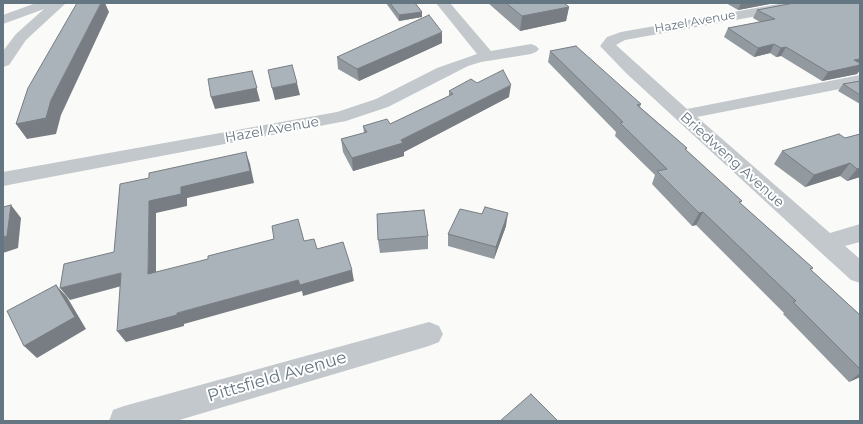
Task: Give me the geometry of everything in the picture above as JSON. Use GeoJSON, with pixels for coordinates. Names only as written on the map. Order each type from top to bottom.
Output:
{"type":"FeatureCollection","features":[{"type":"Feature","properties":{"kind":"street"},"geometry":{"type":"LineString","coordinates":[[3,20],[48,3]]}},
{"type":"Feature","properties":{"kind":"street"},"geometry":{"type":"LineString","coordinates":[[3,59],[21,36],[59,3]]}},
{"type":"Feature","properties":{"kind":"street"},"geometry":{"type":"LineString","coordinates":[[443,3],[487,56]]}},
{"type":"Feature","properties":{"kind":"street","name":"Hazel Avenue"},"geometry":{"type":"LineString","coordinates":[[609,43],[621,36],[639,32],[807,3]]}},
{"type":"Feature","properties":{"kind":"street","name":"Briedweng Avenue"},"geometry":{"type":"LineString","coordinates":[[609,43],[608,46],[612,52],[860,273]]}},
{"type":"Feature","properties":{"kind":"street","name":"Hazel Avenue"},"geometry":{"type":"LineString","coordinates":[[3,179],[340,117],[382,103],[449,68],[487,56],[531,49]]}},
{"type":"Feature","properties":{"kind":"street"},"geometry":{"type":"LineString","coordinates":[[682,115],[860,80]]}},
{"type":"Feature","properties":{"kind":"street"},"geometry":{"type":"LineString","coordinates":[[825,243],[860,233]]}},
{"type":"Feature","properties":{"kind":"street","name":"Pittsfield Avenue"},"geometry":{"type":"LineString","coordinates":[[124,421],[429,334]]}},
{"type":"Feature","properties":{"kind":"building"},"geometry":{"type":"Polygon","coordinates":[[[77,3],[101,3],[51,100],[46,118],[16,124],[28,88],[77,3]]]}},
{"type":"Feature","properties":{"kind":"building"},"geometry":{"type":"Polygon","coordinates":[[[390,3],[415,3],[422,12],[399,15],[390,3]]]}},
{"type":"Feature","properties":{"kind":"building"},"geometry":{"type":"Polygon","coordinates":[[[506,3],[564,3],[569,7],[522,16],[506,3]]]}},
{"type":"Feature","properties":{"kind":"building"},"geometry":{"type":"Polygon","coordinates":[[[794,3],[860,3],[860,59],[854,60],[860,63],[860,65],[828,72],[786,47],[781,48],[774,44],[758,48],[728,28],[775,19],[757,10],[794,3]]]}},
{"type":"Feature","properties":{"kind":"building"},"geometry":{"type":"Polygon","coordinates":[[[429,15],[442,32],[357,69],[337,57],[429,15]]]}},
{"type":"Feature","properties":{"kind":"building"},"geometry":{"type":"Polygon","coordinates":[[[576,46],[641,104],[637,105],[687,148],[685,149],[742,201],[739,202],[813,268],[810,269],[860,315],[860,369],[793,302],[796,301],[703,212],[699,213],[657,171],[667,169],[620,123],[623,122],[550,51],[576,46]]]}},
{"type":"Feature","properties":{"kind":"building"},"geometry":{"type":"Polygon","coordinates":[[[292,65],[297,83],[272,88],[268,70],[292,65]]]}},
{"type":"Feature","properties":{"kind":"building"},"geometry":{"type":"Polygon","coordinates":[[[503,70],[511,85],[401,140],[403,143],[352,158],[341,139],[367,132],[363,126],[387,119],[390,124],[453,94],[449,91],[471,79],[477,83],[503,70]]]}},
{"type":"Feature","properties":{"kind":"building"},"geometry":{"type":"Polygon","coordinates":[[[252,71],[257,88],[211,97],[208,79],[252,71]]]}},
{"type":"Feature","properties":{"kind":"building"},"geometry":{"type":"Polygon","coordinates":[[[860,81],[860,95],[843,84],[860,81]]]}},
{"type":"Feature","properties":{"kind":"building"},"geometry":{"type":"Polygon","coordinates":[[[839,134],[845,138],[860,134],[860,168],[857,169],[850,163],[814,175],[782,151],[839,134]]]}},
{"type":"Feature","properties":{"kind":"building"},"geometry":{"type":"Polygon","coordinates":[[[246,152],[250,171],[181,187],[181,194],[149,201],[148,274],[208,259],[208,256],[274,239],[272,226],[298,219],[304,241],[314,239],[317,249],[343,242],[352,270],[300,285],[298,280],[117,331],[121,273],[60,288],[64,264],[114,252],[120,184],[149,178],[149,173],[246,152]]]}},
{"type":"Feature","properties":{"kind":"building"},"geometry":{"type":"Polygon","coordinates":[[[11,205],[7,236],[3,237],[3,207],[11,205]]]}},
{"type":"Feature","properties":{"kind":"building"},"geometry":{"type":"Polygon","coordinates":[[[485,207],[508,213],[496,247],[448,234],[460,209],[482,214],[485,207]]]}},
{"type":"Feature","properties":{"kind":"building"},"geometry":{"type":"Polygon","coordinates":[[[424,210],[428,236],[378,240],[377,214],[424,210]]]}},
{"type":"Feature","properties":{"kind":"building"},"geometry":{"type":"Polygon","coordinates":[[[56,285],[75,317],[24,346],[7,311],[56,285]]]}},
{"type":"Feature","properties":{"kind":"building"},"geometry":{"type":"Polygon","coordinates":[[[531,394],[558,421],[500,421],[531,394]]]}}]}
